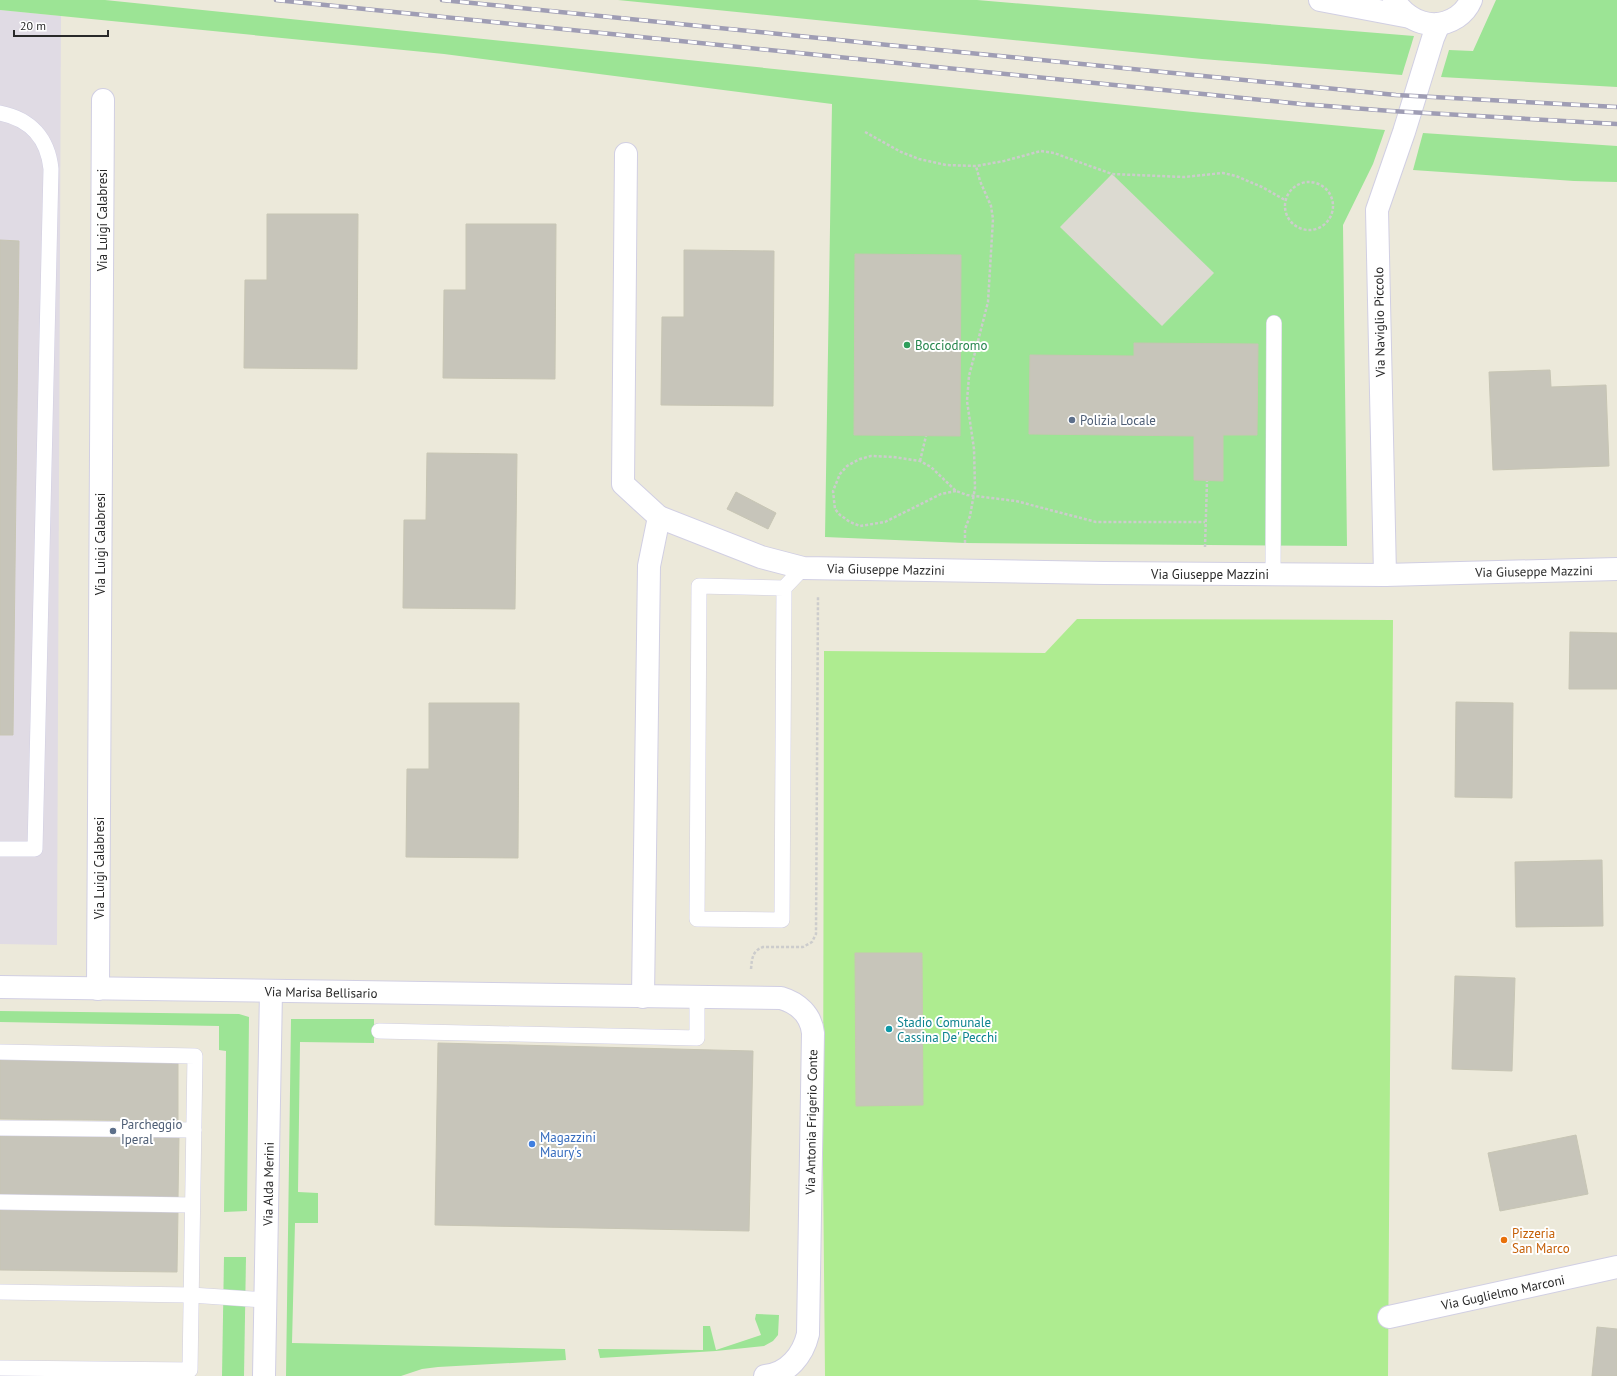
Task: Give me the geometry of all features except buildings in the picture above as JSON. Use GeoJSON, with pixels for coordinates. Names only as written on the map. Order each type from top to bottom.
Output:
{"type":"FeatureCollection","features":[{"type":"Feature","properties":{"kind":"street"},"geometry":{"type":"LineString","coordinates":[[1320,0],[1410,18],[1419,22],[1439,24],[1451,20],[1461,14],[1471,0]]}},
{"type":"Feature","properties":{"kind":"street"},"geometry":{"type":"LineString","coordinates":[[1394,0],[1401,10],[1410,18]]}},
{"type":"Feature","properties":{"kind":"street","name":"Via Naviglio Piccolo"},"geometry":{"type":"LineString","coordinates":[[1385,575],[1377,210],[1422,77],[1433,38],[1439,24]]}},
{"type":"Feature","properties":{"kind":"street","name":"Via Luigi Calabresi"},"geometry":{"type":"LineString","coordinates":[[98,988],[103,100]]}},
{"type":"Feature","properties":{"kind":"street"},"geometry":{"type":"LineString","coordinates":[[626,154],[623,484],[659,517],[649,566],[643,997]]}},
{"type":"Feature","properties":{"kind":"street","name":"Via Giuseppe Mazzini"},"geometry":{"type":"LineString","coordinates":[[659,517],[761,557],[803,568],[1385,575],[1617,569]]}},
{"type":"Feature","properties":{"kind":"street","name":"Via Marisa Bellisario"},"geometry":{"type":"LineString","coordinates":[[0,988],[98,988],[643,997]]}},
{"type":"Feature","properties":{"kind":"street","name":"Via Alda Merini"},"geometry":{"type":"LineString","coordinates":[[264,1376],[271,991]]}},
{"type":"Feature","properties":{"kind":"street","name":"Via Antonia Frigerio Conte"},"geometry":{"type":"LineString","coordinates":[[643,997],[786,1000],[801,1009],[808,1017],[812,1028],[808,1334],[801,1353],[792,1364],[775,1374],[765,1376]]}},
{"type":"Feature","properties":{"kind":"street","name":"Via Guglielmo Marconi"},"geometry":{"type":"LineString","coordinates":[[1389,1317],[1617,1267]]}},
{"type":"Feature","properties":{"kind":"lane"},"geometry":{"type":"LineString","coordinates":[[0,113],[30,125],[39,134],[50,157],[51,169],[35,849],[0,849]]}},
{"type":"Feature","properties":{"kind":"lane"},"geometry":{"type":"LineString","coordinates":[[1273,574],[1274,323]]}},
{"type":"Feature","properties":{"kind":"lane"},"geometry":{"type":"LineString","coordinates":[[784,588],[699,586],[697,919],[782,920],[784,588],[803,568]]}},
{"type":"Feature","properties":{"kind":"lane"},"geometry":{"type":"LineString","coordinates":[[379,1031],[697,1038],[697,998]]}},
{"type":"Feature","properties":{"kind":"lane"},"geometry":{"type":"LineString","coordinates":[[0,1052],[195,1056],[190,1370],[0,1368]]}},
{"type":"Feature","properties":{"kind":"lane"},"geometry":{"type":"LineString","coordinates":[[0,1128],[194,1130]]}},
{"type":"Feature","properties":{"kind":"lane"},"geometry":{"type":"LineString","coordinates":[[0,1202],[192,1205]]}},
{"type":"Feature","properties":{"kind":"lane"},"geometry":{"type":"LineString","coordinates":[[0,1292],[191,1295],[265,1300]]}},
{"type":"Feature","properties":{"kind":"path"},"geometry":{"type":"LineString","coordinates":[[865,132],[886,145],[920,159],[946,165],[976,166],[1010,160],[1041,151],[1054,153],[1112,174],[1184,177],[1223,174],[1236,176],[1262,187],[1285,200]]}},
{"type":"Feature","properties":{"kind":"path"},"geometry":{"type":"LineString","coordinates":[[971,570],[964,535],[974,496],[976,472],[967,401],[968,376],[988,302],[993,219],[976,166]]}},
{"type":"Feature","properties":{"kind":"path"},"geometry":{"type":"LineString","coordinates":[[1300,183],[1318,183],[1325,188],[1332,197],[1334,206],[1333,215],[1328,222],[1318,229],[1308,231],[1301,229],[1288,219],[1285,200],[1290,191],[1300,183]]}},
{"type":"Feature","properties":{"kind":"path"},"geometry":{"type":"LineString","coordinates":[[920,461],[926,436]]}},
{"type":"Feature","properties":{"kind":"path"},"geometry":{"type":"LineString","coordinates":[[956,491],[941,494],[912,510],[885,522],[860,526],[850,522],[835,509],[832,491],[836,480],[847,466],[854,462],[871,456],[893,457],[920,461],[931,467],[956,491],[967,496],[1016,501],[1096,522],[1205,522]]}},
{"type":"Feature","properties":{"kind":"path"},"geometry":{"type":"LineString","coordinates":[[1205,574],[1207,481]]}},
{"type":"Feature","properties":{"kind":"shaded area"},"geometry":{"type":"Polygon","coordinates":[[[0,10],[61,16],[57,945],[0,944],[0,10]]]}},
{"type":"Feature","properties":{"kind":"shaded area"},"geometry":{"type":"Polygon","coordinates":[[[1112,174],[1214,273],[1162,326],[1060,227],[1112,174]]]}},
{"type":"Feature","properties":{"kind":"green space"},"geometry":{"type":"Polygon","coordinates":[[[0,0],[105,0],[1193,112],[1385,130],[1373,164],[1343,225],[1347,546],[965,543],[825,537],[832,104],[444,54],[0,10],[0,0]]]}},
{"type":"Feature","properties":{"kind":"green space"},"geometry":{"type":"Polygon","coordinates":[[[618,0],[977,0],[1414,36],[1402,75],[1202,59],[618,0]]]}},
{"type":"Feature","properties":{"kind":"green space"},"geometry":{"type":"Polygon","coordinates":[[[1496,0],[1617,0],[1617,87],[1441,77],[1449,50],[1473,51],[1496,0]]]}},
{"type":"Feature","properties":{"kind":"green space"},"geometry":{"type":"Polygon","coordinates":[[[1423,133],[1617,146],[1617,182],[1574,181],[1413,170],[1423,133]]]}},
{"type":"Feature","properties":{"kind":"green space"},"geometry":{"type":"Polygon","coordinates":[[[1077,619],[1393,620],[1388,1376],[825,1376],[823,1164],[824,651],[1045,653],[1077,619]]]}},
{"type":"Feature","properties":{"kind":"green space"},"geometry":{"type":"Polygon","coordinates":[[[0,1011],[239,1014],[249,1017],[247,1211],[224,1212],[226,1051],[219,1050],[219,1026],[0,1022],[0,1011]]]}},
{"type":"Feature","properties":{"kind":"green space"},"geometry":{"type":"Polygon","coordinates":[[[291,1019],[374,1019],[374,1043],[300,1042],[298,1192],[318,1193],[318,1223],[295,1223],[292,1343],[565,1349],[566,1360],[438,1367],[422,1369],[401,1376],[286,1376],[291,1019]]]}},
{"type":"Feature","properties":{"kind":"green space"},"geometry":{"type":"Polygon","coordinates":[[[224,1257],[246,1257],[244,1376],[222,1376],[224,1257]]]}},
{"type":"Feature","properties":{"kind":"green space"},"geometry":{"type":"Polygon","coordinates":[[[756,1314],[779,1315],[778,1335],[773,1341],[764,1346],[716,1351],[600,1358],[598,1349],[703,1350],[703,1326],[710,1326],[716,1350],[761,1335],[755,1319],[756,1314]]]}},
{"type":"Feature","properties":{"kind":"railway"},"geometry":{"type":"LineString","coordinates":[[276,0],[1301,104],[1391,111],[1617,124]]}},
{"type":"Feature","properties":{"kind":"railway"},"geometry":{"type":"LineString","coordinates":[[442,0],[1396,95],[1617,107]]}},
{"type":"Feature","properties":{"kind":"place","name":"Bocciodromo"},"geometry":{"type":"Point","coordinates":[907,345]}},
{"type":"Feature","properties":{"kind":"place","name":"Polizia Locale"},"geometry":{"type":"Point","coordinates":[1072,420]}},
{"type":"Feature","properties":{"kind":"place","name":"Stadio Comunale Cassina De' Pecchi"},"geometry":{"type":"Point","coordinates":[889,1029]}},
{"type":"Feature","properties":{"kind":"place","name":"Parcheggio Iperal"},"geometry":{"type":"Point","coordinates":[113,1131]}},
{"type":"Feature","properties":{"kind":"place","name":"Magazzini Maury's"},"geometry":{"type":"Point","coordinates":[532,1144]}},
{"type":"Feature","properties":{"kind":"place","name":"Pizzeria San Marco"},"geometry":{"type":"Point","coordinates":[1504,1240]}}]}
